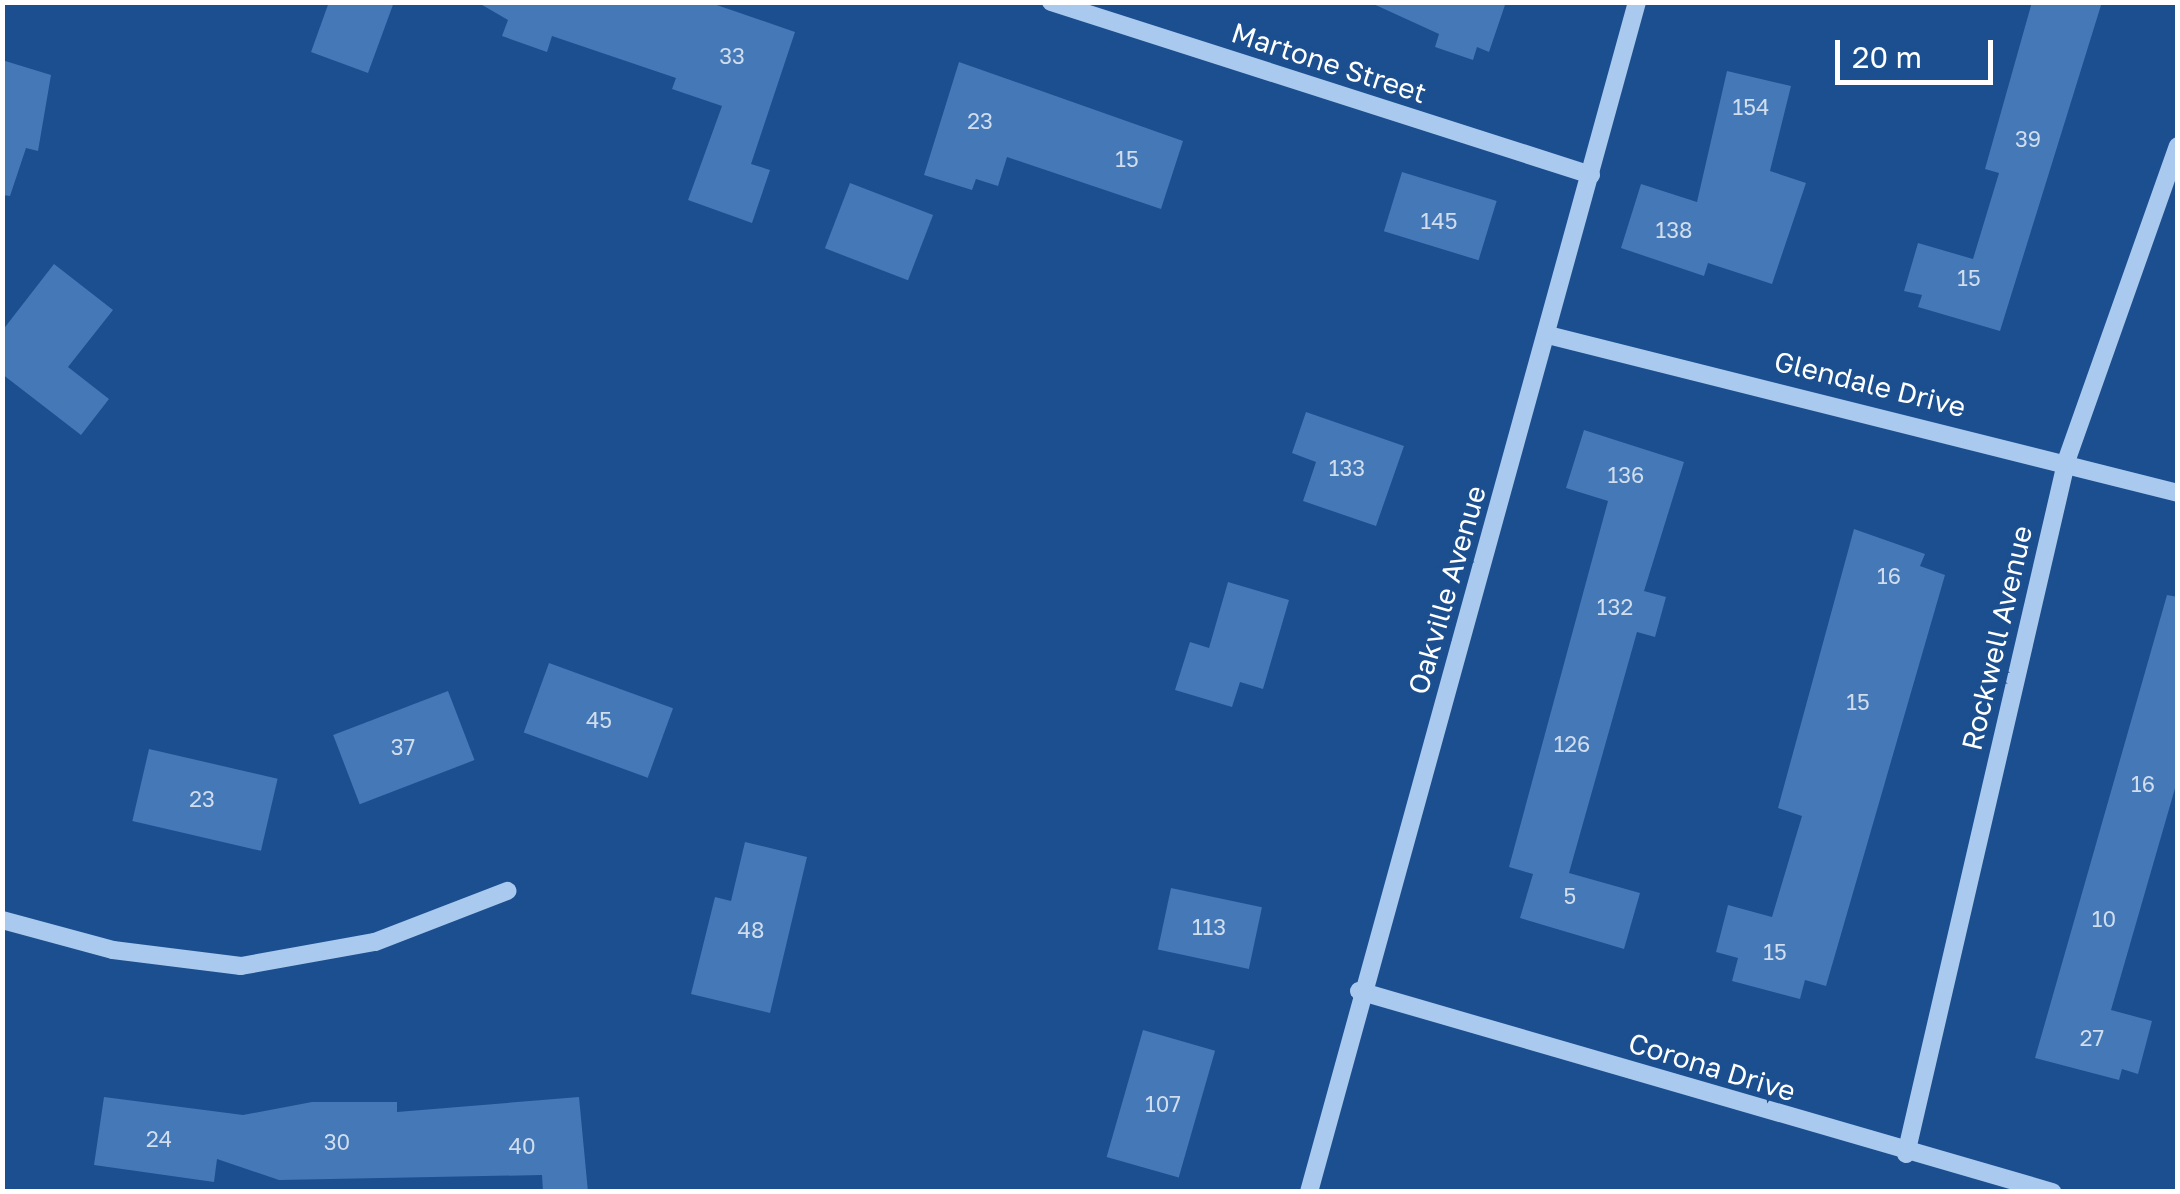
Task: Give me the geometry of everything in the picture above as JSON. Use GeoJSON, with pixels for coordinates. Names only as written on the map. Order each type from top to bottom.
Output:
{"type":"FeatureCollection","features":[{"type":"Feature","properties":{"kind":"street","name":"Martone Street"},"geometry":{"type":"LineString","coordinates":[[1050,2],[1592,176]]}},
{"type":"Feature","properties":{"kind":"street","name":"Oakville Avenue"},"geometry":{"type":"LineString","coordinates":[[1309,1192],[1359,991],[1548,335],[1638,2]]}},
{"type":"Feature","properties":{"kind":"street","name":"Rockwell Avenue"},"geometry":{"type":"LineString","coordinates":[[1906,1154],[2067,460],[2178,146]]}},
{"type":"Feature","properties":{"kind":"street","name":"Glendale Drive"},"geometry":{"type":"LineString","coordinates":[[1548,335],[2067,460],[2178,493]]}},
{"type":"Feature","properties":{"kind":"street"},"geometry":{"type":"LineString","coordinates":[[2,920],[114,950],[241,966],[376,942],[507,891]]}},
{"type":"Feature","properties":{"kind":"street","name":"Corona Drive"},"geometry":{"type":"LineString","coordinates":[[1359,991],[1906,1154],[2052,1192]]}},
{"type":"Feature","properties":{"kind":"building"},"geometry":{"type":"Polygon","coordinates":[[[329,2],[394,2],[368,73],[311,52],[329,2]]]}},
{"type":"Feature","properties":{"kind":"building"},"geometry":{"type":"Polygon","coordinates":[[[477,2],[708,2],[795,32],[751,164],[770,170],[752,223],[688,200],[722,106],[672,89],[676,78],[552,36],[547,52],[502,36],[508,20],[477,2]]]}},
{"type":"Feature","properties":{"kind":"building"},"geometry":{"type":"Polygon","coordinates":[[[1369,2],[1506,2],[1489,52],[1477,47],[1473,60],[1435,47],[1439,34],[1369,2]]]}},
{"type":"Feature","properties":{"kind":"building"},"geometry":{"type":"Polygon","coordinates":[[[2032,2],[2102,2],[2000,331],[1918,307],[1922,295],[1904,291],[1918,243],[1973,259],[1999,173],[1985,169],[2032,2]]]}},
{"type":"Feature","properties":{"kind":"building"},"geometry":{"type":"Polygon","coordinates":[[[2,60],[51,75],[38,151],[26,148],[10,196],[2,195],[2,60]]]}},
{"type":"Feature","properties":{"kind":"building"},"geometry":{"type":"Polygon","coordinates":[[[959,62],[1183,141],[1161,209],[1007,157],[998,186],[976,179],[972,190],[924,175],[959,62]]]}},
{"type":"Feature","properties":{"kind":"building"},"geometry":{"type":"Polygon","coordinates":[[[1727,71],[1791,86],[1770,171],[1806,183],[1772,284],[1708,263],[1704,276],[1621,248],[1641,184],[1697,202],[1727,71]]]}},
{"type":"Feature","properties":{"kind":"building"},"geometry":{"type":"Polygon","coordinates":[[[1402,172],[1497,201],[1479,260],[1384,231],[1402,172]]]}},
{"type":"Feature","properties":{"kind":"building"},"geometry":{"type":"Polygon","coordinates":[[[850,183],[933,215],[908,280],[825,248],[850,183]]]}},
{"type":"Feature","properties":{"kind":"building"},"geometry":{"type":"Polygon","coordinates":[[[54,264],[113,310],[68,367],[109,399],[81,435],[2,374],[2,331],[54,264]]]}},
{"type":"Feature","properties":{"kind":"building"},"geometry":{"type":"Polygon","coordinates":[[[1306,412],[1404,446],[1376,526],[1303,501],[1316,462],[1292,453],[1306,412]]]}},
{"type":"Feature","properties":{"kind":"building"},"geometry":{"type":"Polygon","coordinates":[[[1584,430],[1684,462],[1644,591],[1666,597],[1655,637],[1637,632],[1569,873],[1640,893],[1624,949],[1520,918],[1533,874],[1509,867],[1608,501],[1566,488],[1584,430]]]}},
{"type":"Feature","properties":{"kind":"building"},"geometry":{"type":"Polygon","coordinates":[[[1854,529],[1925,554],[1920,566],[1945,575],[1826,986],[1805,980],[1800,999],[1732,981],[1738,958],[1716,952],[1728,905],[1772,917],[1802,816],[1778,808],[1854,529]]]}},
{"type":"Feature","properties":{"kind":"building"},"geometry":{"type":"Polygon","coordinates":[[[1228,582],[1289,600],[1263,689],[1240,682],[1232,707],[1175,690],[1190,642],[1209,648],[1228,582]]]}},
{"type":"Feature","properties":{"kind":"building"},"geometry":{"type":"Polygon","coordinates":[[[2167,595],[2178,597],[2178,778],[2111,1010],[2152,1021],[2138,1074],[2122,1069],[2119,1080],[2035,1058],[2167,595]]]}},
{"type":"Feature","properties":{"kind":"building"},"geometry":{"type":"Polygon","coordinates":[[[549,663],[673,708],[648,778],[524,733],[549,663]]]}},
{"type":"Feature","properties":{"kind":"building"},"geometry":{"type":"Polygon","coordinates":[[[448,691],[475,760],[360,804],[333,735],[448,691]]]}},
{"type":"Feature","properties":{"kind":"building"},"geometry":{"type":"Polygon","coordinates":[[[149,749],[278,779],[261,851],[132,821],[149,749]]]}},
{"type":"Feature","properties":{"kind":"building"},"geometry":{"type":"Polygon","coordinates":[[[745,842],[807,857],[770,1013],[691,994],[715,897],[731,901],[745,842]]]}},
{"type":"Feature","properties":{"kind":"building"},"geometry":{"type":"Polygon","coordinates":[[[1171,888],[1262,907],[1249,969],[1158,950],[1171,888]]]}},
{"type":"Feature","properties":{"kind":"building"},"geometry":{"type":"Polygon","coordinates":[[[1143,1030],[1215,1051],[1179,1178],[1107,1157],[1143,1030]]]}},
{"type":"Feature","properties":{"kind":"building"},"geometry":{"type":"Polygon","coordinates":[[[104,1097],[243,1115],[312,1102],[397,1102],[397,1112],[579,1097],[588,1192],[543,1192],[542,1175],[279,1180],[217,1159],[214,1182],[94,1165],[104,1097]]]}}]}
